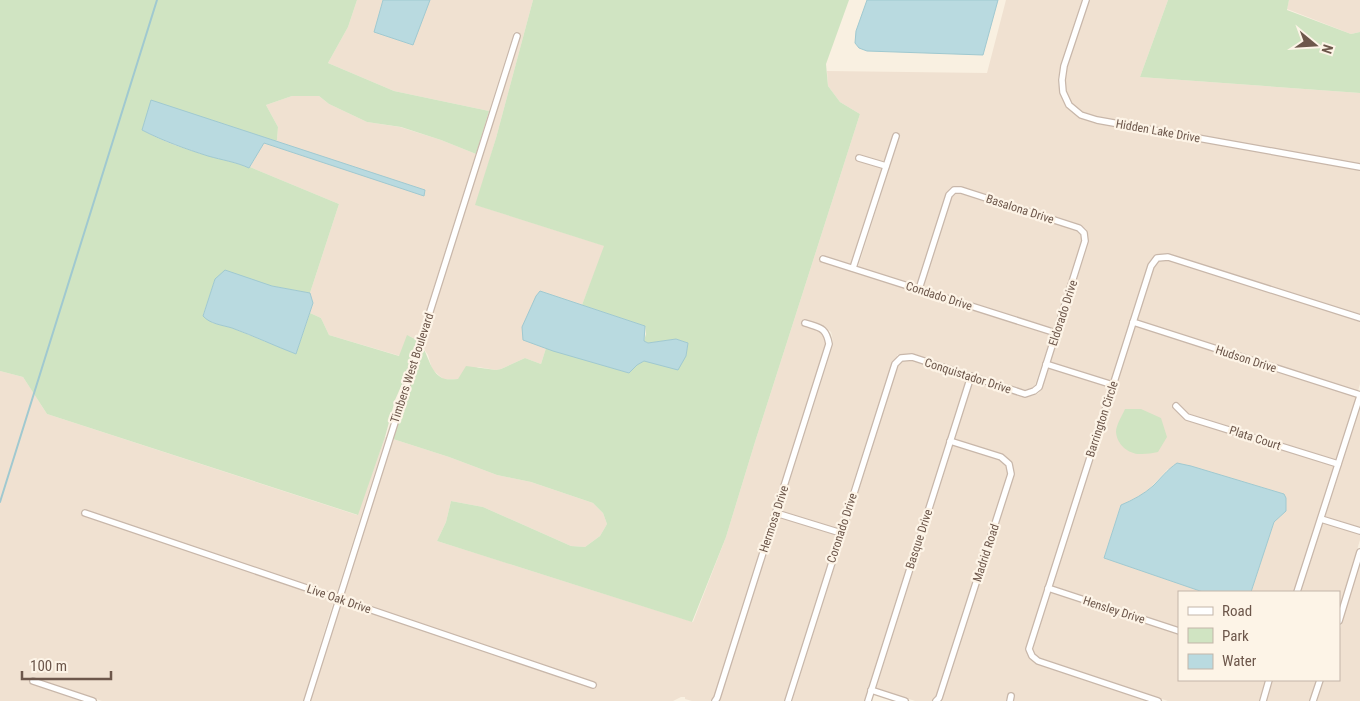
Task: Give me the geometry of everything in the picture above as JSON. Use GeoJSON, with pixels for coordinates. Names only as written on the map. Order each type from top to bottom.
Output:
{"type":"FeatureCollection","features":[{"type":"Feature","properties":{"kind":"street","name":"Hidden Lake Drive"},"geometry":{"type":"LineString","coordinates":[[1086,0],[1064,66],[1062,80],[1063,92],[1069,106],[1081,115],[1098,120],[1360,167]]}},
{"type":"Feature","properties":{"kind":"street","name":"Timbers West Boulevard"},"geometry":{"type":"LineString","coordinates":[[307,701],[517,36]]}},
{"type":"Feature","properties":{"kind":"street"},"geometry":{"type":"LineString","coordinates":[[854,268],[896,136]]}},
{"type":"Feature","properties":{"kind":"street"},"geometry":{"type":"LineString","coordinates":[[859,158],[886,166]]}},
{"type":"Feature","properties":{"kind":"street","name":"Basalona Drive"},"geometry":{"type":"LineString","coordinates":[[919,289],[949,195],[954,190],[961,190],[1079,228],[1084,233]]}},
{"type":"Feature","properties":{"kind":"street","name":"Eldorado Drive"},"geometry":{"type":"LineString","coordinates":[[1034,391],[1038,387],[1046,364],[1085,241],[1084,233]]}},
{"type":"Feature","properties":{"kind":"street","name":"Barrington Circle"},"geometry":{"type":"LineString","coordinates":[[1158,701],[1038,661],[1032,656],[1029,649],[1151,266],[1157,258],[1168,257],[1360,318]]}},
{"type":"Feature","properties":{"kind":"street","name":"Condado Drive"},"geometry":{"type":"LineString","coordinates":[[822,259],[1056,332]]}},
{"type":"Feature","properties":{"kind":"street","name":"Hudson Drive"},"geometry":{"type":"LineString","coordinates":[[1133,322],[1360,395]]}},
{"type":"Feature","properties":{"kind":"street","name":"Hermosa Drive"},"geometry":{"type":"LineString","coordinates":[[715,701],[830,344],[828,335],[823,329],[805,323]]}},
{"type":"Feature","properties":{"kind":"street","name":"Conquistador Drive"},"geometry":{"type":"LineString","coordinates":[[901,358],[912,357],[1025,394],[1034,391]]}},
{"type":"Feature","properties":{"kind":"street","name":"Coronado Drive"},"geometry":{"type":"LineString","coordinates":[[788,701],[895,364],[901,358]]}},
{"type":"Feature","properties":{"kind":"street"},"geometry":{"type":"LineString","coordinates":[[1046,364],[1113,385]]}},
{"type":"Feature","properties":{"kind":"street","name":"Basque Drive"},"geometry":{"type":"LineString","coordinates":[[868,701],[971,376]]}},
{"type":"Feature","properties":{"kind":"street"},"geometry":{"type":"LineString","coordinates":[[1297,591],[1360,395]]}},
{"type":"Feature","properties":{"kind":"street","name":"Plata Court"},"geometry":{"type":"LineString","coordinates":[[1176,406],[1187,417],[1338,464]]}},
{"type":"Feature","properties":{"kind":"street","name":"Madrid Road"},"geometry":{"type":"LineString","coordinates":[[936,701],[939,698],[1011,474],[1009,464],[1001,457],[950,441]]}},
{"type":"Feature","properties":{"kind":"street","name":"Live Oak Drive"},"geometry":{"type":"LineString","coordinates":[[85,513],[592,685]]}},
{"type":"Feature","properties":{"kind":"street"},"geometry":{"type":"LineString","coordinates":[[776,513],[841,533]]}},
{"type":"Feature","properties":{"kind":"street"},"geometry":{"type":"LineString","coordinates":[[1321,519],[1360,531]]}},
{"type":"Feature","properties":{"kind":"street"},"geometry":{"type":"LineString","coordinates":[[1340,618],[1360,552]]}},
{"type":"Feature","properties":{"kind":"street","name":"Hensley Drive"},"geometry":{"type":"LineString","coordinates":[[1048,588],[1178,631]]}},
{"type":"Feature","properties":{"kind":"street"},"geometry":{"type":"LineString","coordinates":[[33,681],[93,701]]}},
{"type":"Feature","properties":{"kind":"street"},"geometry":{"type":"LineString","coordinates":[[1263,701],[1269,681]]}},
{"type":"Feature","properties":{"kind":"street"},"geometry":{"type":"LineString","coordinates":[[1313,701],[1320,681]]}},
{"type":"Feature","properties":{"kind":"street"},"geometry":{"type":"LineString","coordinates":[[872,690],[906,701]]}},
{"type":"Feature","properties":{"kind":"shaded area"},"geometry":{"type":"Polygon","coordinates":[[[357,0],[383,0],[375,32],[412,45],[430,0],[533,0],[476,205],[605,246],[582,305],[540,291],[523,340],[546,348],[541,364],[525,358],[501,369],[478,367],[459,379],[443,379],[432,369],[428,355],[422,346],[521,34],[514,32],[489,111],[394,91],[328,63],[348,27],[357,0]]]}},
{"type":"Feature","properties":{"kind":"shaded area"},"geometry":{"type":"Polygon","coordinates":[[[1006,0],[1082,0],[1058,80],[1060,93],[1066,107],[1080,118],[1097,123],[1360,170],[1360,315],[1169,254],[1156,255],[1148,265],[1111,381],[1050,362],[1089,242],[1086,229],[1080,225],[954,186],[946,194],[917,285],[858,267],[900,135],[894,133],[884,162],[857,154],[855,159],[882,168],[851,265],[820,255],[819,261],[1052,334],[1035,385],[1032,388],[1024,390],[912,354],[897,355],[892,363],[838,529],[780,511],[833,345],[831,332],[825,327],[803,319],[801,325],[821,331],[825,336],[826,343],[714,697],[710,701],[692,701],[681,697],[673,701],[310,701],[341,603],[595,688],[597,683],[343,597],[393,439],[497,475],[531,482],[593,503],[603,513],[607,524],[600,536],[585,547],[571,546],[483,507],[451,501],[446,522],[437,541],[693,622],[726,537],[860,114],[840,102],[828,86],[827,71],[987,73],[1006,0]]]}},
{"type":"Feature","properties":{"kind":"shaded area"},"geometry":{"type":"Polygon","coordinates":[[[1089,0],[1168,0],[1140,77],[1360,93],[1360,164],[1098,117],[1083,112],[1072,104],[1066,92],[1065,81],[1067,67],[1089,0]]]}},
{"type":"Feature","properties":{"kind":"shaded area"},"geometry":{"type":"Polygon","coordinates":[[[1289,0],[1360,0],[1360,32],[1351,34],[1287,9],[1289,0]]]}},
{"type":"Feature","properties":{"kind":"shaded area"},"geometry":{"type":"Polygon","coordinates":[[[292,96],[319,96],[329,104],[367,122],[400,127],[476,154],[417,340],[409,336],[400,356],[329,335],[321,318],[310,313],[313,303],[310,293],[339,204],[250,167],[264,143],[423,195],[425,191],[276,141],[278,127],[266,105],[292,96]]]}},
{"type":"Feature","properties":{"kind":"shaded area"},"geometry":{"type":"Polygon","coordinates":[[[955,193],[961,193],[1077,230],[1080,234],[1082,241],[1054,329],[923,287],[952,196],[955,193]]]}},
{"type":"Feature","properties":{"kind":"shaded area"},"geometry":{"type":"Polygon","coordinates":[[[1168,260],[1360,321],[1360,384],[1358,391],[1137,321],[1154,267],[1159,261],[1168,260]]]}},
{"type":"Feature","properties":{"kind":"shaded area"},"geometry":{"type":"Polygon","coordinates":[[[1135,326],[1356,397],[1336,460],[1189,414],[1176,402],[1171,406],[1186,420],[1334,466],[1294,591],[1251,591],[1274,522],[1281,516],[1284,494],[1240,481],[1168,469],[1142,495],[1121,505],[1104,558],[1200,591],[1178,591],[1178,628],[1053,586],[1135,326]]]}},
{"type":"Feature","properties":{"kind":"shaded area"},"geometry":{"type":"Polygon","coordinates":[[[911,360],[967,378],[864,701],[792,701],[898,366],[903,361],[911,360]]]}},
{"type":"Feature","properties":{"kind":"shaded area"},"geometry":{"type":"Polygon","coordinates":[[[1049,368],[1109,387],[1026,650],[1030,659],[1037,664],[1148,701],[1013,701],[1015,694],[1009,692],[1006,701],[941,701],[1014,475],[1012,462],[1002,454],[954,439],[973,380],[1026,397],[1039,393],[1049,368]]]}},
{"type":"Feature","properties":{"kind":"shaded area"},"geometry":{"type":"Polygon","coordinates":[[[0,371],[23,377],[47,414],[357,515],[386,437],[336,595],[83,509],[81,514],[334,600],[303,701],[102,701],[31,677],[29,683],[83,701],[0,701],[0,371]]]}},
{"type":"Feature","properties":{"kind":"shaded area"},"geometry":{"type":"Polygon","coordinates":[[[1360,407],[1360,528],[1325,517],[1360,407]]]}},
{"type":"Feature","properties":{"kind":"shaded area"},"geometry":{"type":"Polygon","coordinates":[[[953,445],[1000,460],[1006,466],[1008,474],[936,696],[932,701],[915,701],[876,688],[953,445]]]}},
{"type":"Feature","properties":{"kind":"shaded area"},"geometry":{"type":"Polygon","coordinates":[[[778,517],[837,535],[784,701],[719,701],[778,517]]]}},
{"type":"Feature","properties":{"kind":"shaded area"},"geometry":{"type":"Polygon","coordinates":[[[1323,523],[1360,534],[1360,540],[1340,606],[1340,591],[1301,591],[1323,523]]]}},
{"type":"Feature","properties":{"kind":"shaded area"},"geometry":{"type":"Polygon","coordinates":[[[1360,564],[1360,701],[1317,701],[1324,681],[1340,681],[1340,629],[1360,564]]]}},
{"type":"Feature","properties":{"kind":"shaded area"},"geometry":{"type":"Polygon","coordinates":[[[1051,592],[1178,634],[1178,681],[1266,681],[1259,701],[1168,701],[1040,659],[1035,655],[1033,649],[1051,592]]]}},
{"type":"Feature","properties":{"kind":"shaded area"},"geometry":{"type":"Polygon","coordinates":[[[1273,681],[1316,681],[1310,701],[1266,701],[1273,681]]]}},
{"type":"Feature","properties":{"kind":"green space"},"geometry":{"type":"Polygon","coordinates":[[[0,0],[357,0],[348,27],[328,63],[394,91],[489,111],[476,154],[401,127],[367,122],[329,104],[319,96],[292,96],[266,105],[278,127],[276,141],[151,101],[142,130],[185,149],[250,167],[339,204],[310,293],[215,279],[203,315],[213,323],[232,328],[296,354],[310,313],[321,318],[329,335],[399,356],[407,335],[417,340],[406,375],[395,400],[385,437],[358,515],[47,414],[23,377],[0,371],[0,0]]]}},
{"type":"Feature","properties":{"kind":"green space"},"geometry":{"type":"Polygon","coordinates":[[[533,0],[849,0],[826,64],[828,86],[840,102],[860,114],[726,537],[692,622],[437,541],[446,522],[451,501],[483,507],[571,546],[585,547],[600,536],[607,524],[603,513],[593,503],[531,482],[497,475],[393,439],[422,346],[435,372],[442,378],[448,379],[458,379],[466,366],[496,370],[525,358],[541,364],[546,348],[629,373],[644,361],[686,356],[688,343],[676,339],[648,343],[644,341],[646,334],[645,326],[582,305],[604,246],[475,205],[496,138],[533,0]]]}},
{"type":"Feature","properties":{"kind":"green space"},"geometry":{"type":"Polygon","coordinates":[[[1168,0],[1289,0],[1287,10],[1351,34],[1360,32],[1360,93],[1140,77],[1168,0]]]}},
{"type":"Feature","properties":{"kind":"green space"},"geometry":{"type":"Polygon","coordinates":[[[1125,409],[1141,409],[1161,418],[1167,437],[1158,452],[1137,454],[1128,451],[1121,445],[1116,429],[1125,409]]]}},
{"type":"Feature","properties":{"kind":"water"},"geometry":{"type":"Polygon","coordinates":[[[383,0],[430,0],[413,45],[374,32],[383,0]]]}},
{"type":"Feature","properties":{"kind":"water"},"geometry":{"type":"Polygon","coordinates":[[[867,0],[998,0],[983,55],[867,51],[859,48],[855,43],[856,31],[867,0]]]}},
{"type":"Feature","properties":{"kind":"water"},"geometry":{"type":"Polygon","coordinates":[[[151,100],[425,190],[424,196],[264,143],[249,168],[183,148],[142,130],[151,100]]]}},
{"type":"Feature","properties":{"kind":"water"},"geometry":{"type":"Polygon","coordinates":[[[225,270],[272,286],[310,293],[313,303],[296,354],[232,328],[213,323],[203,316],[215,279],[225,270]]]}},
{"type":"Feature","properties":{"kind":"water"},"geometry":{"type":"Polygon","coordinates":[[[540,291],[645,326],[644,341],[648,343],[676,339],[688,343],[686,356],[678,370],[644,361],[629,373],[553,351],[523,340],[522,327],[540,291]]]}},
{"type":"Feature","properties":{"kind":"water"},"geometry":{"type":"Polygon","coordinates":[[[1177,463],[1284,494],[1286,498],[1286,511],[1274,522],[1251,591],[1200,591],[1104,558],[1121,505],[1146,492],[1177,463]]]}},
{"type":"Feature","properties":{"kind":"waterway"},"geometry":{"type":"LineString","coordinates":[[0,502],[157,0]]}}]}
